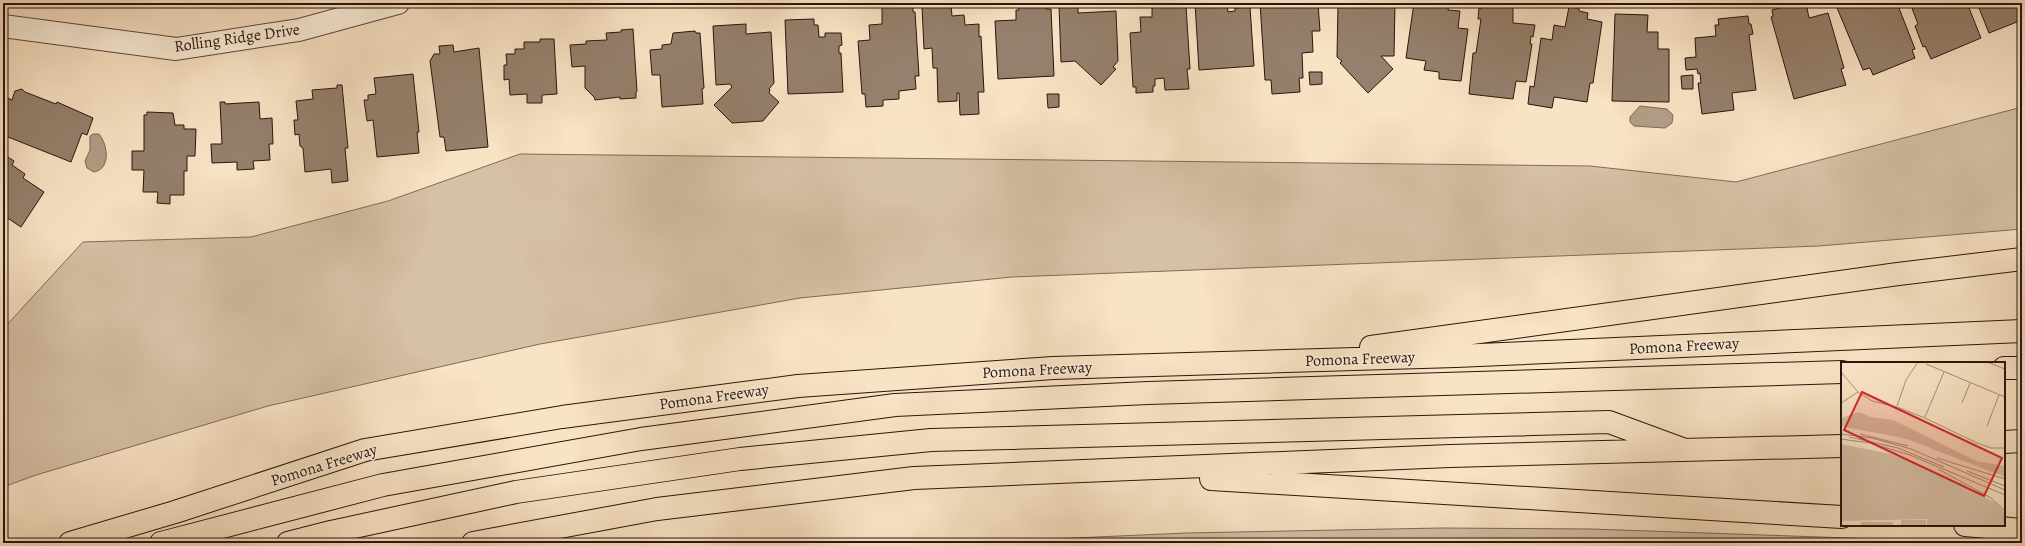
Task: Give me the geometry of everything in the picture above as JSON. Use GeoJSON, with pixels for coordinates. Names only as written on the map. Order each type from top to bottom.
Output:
{"type":"FeatureCollection","features":[{"type":"Feature","properties":{"kind":"highway"},"geometry":{"type":"LineString","coordinates":[[1260,362],[1898,274],[2022,259]]}},
{"type":"Feature","properties":{"kind":"highway","name":"Pomona Freeway"},"geometry":{"type":"LineString","coordinates":[[70,543],[175,512],[365,450],[562,417],[798,386],[1053,368],[1464,356],[2022,331]]}},
{"type":"Feature","properties":{"kind":"highway"},"geometry":{"type":"LineString","coordinates":[[2005,368],[2022,368]]}},
{"type":"Feature","properties":{"kind":"highway"},"geometry":{"type":"LineString","coordinates":[[161,543],[383,485],[640,439],[895,405],[1156,393],[1841,372]]}},
{"type":"Feature","properties":{"kind":"highway"},"geometry":{"type":"LineString","coordinates":[[288,543],[331,532],[516,492],[740,459],[931,440],[1608,422],[1685,450]]}},
{"type":"Feature","properties":{"kind":"highway"},"geometry":{"type":"LineString","coordinates":[[2005,442],[2022,440]]}},
{"type":"Feature","properties":{"kind":"highway"},"geometry":{"type":"LineString","coordinates":[[473,543],[657,509],[914,478],[1450,456],[1841,446]]}},
{"type":"Feature","properties":{"kind":"highway"},"geometry":{"type":"LineString","coordinates":[[1096,471],[1841,518]]}},
{"type":"Feature","properties":{"kind":"highway"},"geometry":{"type":"LineString","coordinates":[[1976,526],[2022,530]]}},
{"type":"Feature","properties":{"kind":"street","name":"Rolling Ridge Drive"},"geometry":{"type":"LineString","coordinates":[[3,26],[176,49],[299,30],[398,3]]}},
{"type":"Feature","properties":{"kind":"shaded area"},"geometry":{"type":"Polygon","coordinates":[[[1640,106],[1667,109],[1673,115],[1672,123],[1665,128],[1634,126],[1630,122],[1630,117],[1640,106]]]}},
{"type":"Feature","properties":{"kind":"shaded area"},"geometry":{"type":"Polygon","coordinates":[[[2022,107],[2022,229],[1819,246],[1012,277],[800,298],[540,344],[268,406],[36,475],[3,487],[3,329],[83,242],[251,237],[388,201],[520,154],[1590,166],[1736,182],[2022,107]]]}},
{"type":"Feature","properties":{"kind":"shaded area"},"geometry":{"type":"Polygon","coordinates":[[[93,134],[99,134],[106,150],[105,162],[103,166],[94,172],[87,168],[85,161],[90,150],[90,136],[93,134]]]}},
{"type":"Feature","properties":{"kind":"shaded area"},"geometry":{"type":"Polygon","coordinates":[[[1441,528],[1591,529],[1992,543],[961,543],[1186,533],[1441,528]]]}},
{"type":"Feature","properties":{"kind":"building"},"geometry":{"type":"Polygon","coordinates":[[[1046,3],[1046,9],[1051,9],[1054,76],[998,79],[995,21],[1016,20],[1016,10],[1019,10],[1018,5],[1046,3]]]}},
{"type":"Feature","properties":{"kind":"building"},"geometry":{"type":"Polygon","coordinates":[[[1152,3],[1183,3],[1183,6],[1186,6],[1190,69],[1187,69],[1189,89],[1165,90],[1164,78],[1155,79],[1153,92],[1136,93],[1136,87],[1133,87],[1130,33],[1141,32],[1140,17],[1152,17],[1152,3]]]}},
{"type":"Feature","properties":{"kind":"building"},"geometry":{"type":"Polygon","coordinates":[[[1195,3],[1227,3],[1228,12],[1235,11],[1235,8],[1250,7],[1254,66],[1199,70],[1195,3]]]}},
{"type":"Feature","properties":{"kind":"building"},"geometry":{"type":"Polygon","coordinates":[[[1260,3],[1318,3],[1320,31],[1312,31],[1313,52],[1302,53],[1303,78],[1299,78],[1300,92],[1272,94],[1271,80],[1265,80],[1260,3]]]}},
{"type":"Feature","properties":{"kind":"building"},"geometry":{"type":"Polygon","coordinates":[[[1365,3],[1395,3],[1394,56],[1381,56],[1393,69],[1368,93],[1340,63],[1342,61],[1337,57],[1338,6],[1365,6],[1365,3]]]}},
{"type":"Feature","properties":{"kind":"building"},"geometry":{"type":"Polygon","coordinates":[[[1414,3],[1449,3],[1448,10],[1460,11],[1458,28],[1468,29],[1461,81],[1439,79],[1439,72],[1424,70],[1426,61],[1406,58],[1414,3]]]}},
{"type":"Feature","properties":{"kind":"building"},"geometry":{"type":"Polygon","coordinates":[[[1482,3],[1513,5],[1513,23],[1535,25],[1533,37],[1531,36],[1530,44],[1532,44],[1526,82],[1516,81],[1513,99],[1469,94],[1473,53],[1476,53],[1481,19],[1478,19],[1479,8],[1481,9],[1482,3]]]}},
{"type":"Feature","properties":{"kind":"building"},"geometry":{"type":"Polygon","coordinates":[[[1797,3],[1806,3],[1809,18],[1828,13],[1844,68],[1841,69],[1846,85],[1794,99],[1771,17],[1773,16],[1772,10],[1797,3]]]}},
{"type":"Feature","properties":{"kind":"building"},"geometry":{"type":"Polygon","coordinates":[[[1835,3],[1897,3],[1915,49],[1912,50],[1915,58],[1873,75],[1870,68],[1863,70],[1835,3]]]}},
{"type":"Feature","properties":{"kind":"building"},"geometry":{"type":"Polygon","coordinates":[[[1910,3],[1967,3],[1981,38],[1931,59],[1925,46],[1923,47],[1915,26],[1918,24],[1910,3]]]}},
{"type":"Feature","properties":{"kind":"building"},"geometry":{"type":"Polygon","coordinates":[[[1977,3],[2022,3],[2022,20],[1989,33],[1977,3]]]}},
{"type":"Feature","properties":{"kind":"building"},"geometry":{"type":"Polygon","coordinates":[[[1078,4],[1078,13],[1116,11],[1118,61],[1113,67],[1116,69],[1101,85],[1075,61],[1061,62],[1059,6],[1078,4]]]}},
{"type":"Feature","properties":{"kind":"building"},"geometry":{"type":"Polygon","coordinates":[[[951,5],[952,16],[964,15],[965,25],[979,24],[984,92],[978,92],[979,114],[960,115],[959,93],[957,93],[957,101],[938,102],[937,68],[933,68],[932,48],[924,49],[922,7],[951,5]]]}},
{"type":"Feature","properties":{"kind":"building"},"geometry":{"type":"Polygon","coordinates":[[[913,6],[913,12],[915,12],[919,76],[915,76],[916,89],[899,91],[899,99],[883,100],[883,106],[866,107],[865,94],[862,94],[858,41],[870,40],[869,25],[882,24],[882,7],[913,6]]]}},
{"type":"Feature","properties":{"kind":"building"},"geometry":{"type":"Polygon","coordinates":[[[1569,7],[1579,8],[1579,11],[1588,13],[1587,19],[1602,22],[1593,83],[1590,83],[1587,102],[1554,97],[1552,108],[1528,104],[1530,86],[1534,87],[1541,38],[1552,40],[1554,25],[1565,27],[1569,7]]]}},
{"type":"Feature","properties":{"kind":"building"},"geometry":{"type":"Polygon","coordinates":[[[1615,14],[1648,15],[1647,32],[1658,32],[1658,49],[1669,49],[1669,102],[1612,101],[1615,14]]]}},
{"type":"Feature","properties":{"kind":"building"},"geometry":{"type":"Polygon","coordinates":[[[1748,16],[1753,34],[1749,35],[1756,90],[1732,93],[1734,110],[1702,114],[1698,83],[1701,83],[1700,73],[1698,74],[1697,69],[1686,70],[1685,58],[1696,57],[1695,38],[1716,36],[1715,25],[1719,25],[1718,19],[1748,16]]]}},
{"type":"Feature","properties":{"kind":"building"},"geometry":{"type":"Polygon","coordinates":[[[814,19],[814,25],[818,25],[819,37],[825,37],[825,33],[841,33],[842,45],[839,46],[839,53],[841,53],[843,92],[788,94],[785,20],[814,19]]]}},
{"type":"Feature","properties":{"kind":"building"},"geometry":{"type":"Polygon","coordinates":[[[746,24],[746,34],[771,32],[774,83],[769,89],[769,93],[779,102],[763,121],[732,123],[714,105],[732,87],[730,84],[716,85],[713,26],[746,24]]]}},
{"type":"Feature","properties":{"kind":"building"},"geometry":{"type":"Polygon","coordinates":[[[633,29],[637,91],[636,98],[620,99],[620,97],[595,100],[585,88],[585,66],[572,67],[570,45],[586,44],[586,41],[607,40],[606,33],[621,32],[621,30],[633,29]]]}},
{"type":"Feature","properties":{"kind":"building"},"geometry":{"type":"Polygon","coordinates":[[[695,31],[696,33],[700,33],[704,88],[702,89],[703,104],[662,107],[660,75],[652,75],[650,50],[662,49],[662,45],[671,44],[673,33],[695,31]]]}},
{"type":"Feature","properties":{"kind":"building"},"geometry":{"type":"Polygon","coordinates":[[[540,39],[554,39],[557,94],[542,95],[542,103],[527,103],[527,94],[510,95],[509,79],[504,80],[504,65],[507,65],[506,54],[515,54],[515,49],[524,49],[524,42],[540,42],[540,39]]]}},
{"type":"Feature","properties":{"kind":"building"},"geometry":{"type":"Polygon","coordinates":[[[453,45],[454,52],[479,48],[488,147],[446,151],[444,137],[440,137],[430,61],[434,54],[440,54],[439,46],[453,45]]]}},
{"type":"Feature","properties":{"kind":"building"},"geometry":{"type":"Polygon","coordinates":[[[1309,72],[1322,72],[1322,84],[1310,85],[1309,72]]]}},
{"type":"Feature","properties":{"kind":"building"},"geometry":{"type":"Polygon","coordinates":[[[413,74],[419,132],[417,132],[419,153],[377,157],[373,120],[367,121],[364,100],[368,100],[368,95],[376,94],[374,78],[413,74]]]}},
{"type":"Feature","properties":{"kind":"building"},"geometry":{"type":"Polygon","coordinates":[[[1693,75],[1693,89],[1682,89],[1681,76],[1693,75]]]}},
{"type":"Feature","properties":{"kind":"building"},"geometry":{"type":"Polygon","coordinates":[[[337,85],[342,85],[348,148],[345,148],[348,181],[332,183],[331,169],[305,172],[303,148],[300,146],[299,134],[295,135],[294,120],[298,120],[296,101],[313,99],[312,90],[337,88],[337,85]]]}},
{"type":"Feature","properties":{"kind":"building"},"geometry":{"type":"Polygon","coordinates":[[[22,89],[25,92],[56,104],[57,102],[93,118],[87,135],[82,133],[71,162],[3,135],[3,118],[6,110],[3,108],[5,97],[12,100],[15,91],[22,89]]]}},
{"type":"Feature","properties":{"kind":"building"},"geometry":{"type":"Polygon","coordinates":[[[1047,94],[1059,94],[1059,107],[1048,108],[1047,94]]]}},
{"type":"Feature","properties":{"kind":"building"},"geometry":{"type":"Polygon","coordinates":[[[220,102],[225,102],[225,104],[259,102],[260,119],[272,118],[273,144],[269,144],[270,160],[253,161],[254,169],[237,170],[237,162],[212,163],[211,144],[222,144],[220,102]]]}},
{"type":"Feature","properties":{"kind":"building"},"geometry":{"type":"Polygon","coordinates":[[[147,112],[173,113],[175,125],[184,125],[184,129],[196,129],[195,156],[187,156],[187,171],[184,171],[184,195],[170,195],[170,204],[157,203],[158,192],[143,192],[144,170],[132,170],[132,151],[144,151],[144,115],[147,115],[147,112]]]}},
{"type":"Feature","properties":{"kind":"building"},"geometry":{"type":"Polygon","coordinates":[[[3,154],[14,161],[12,165],[25,174],[23,178],[44,192],[21,227],[3,215],[3,154]]]}}]}
